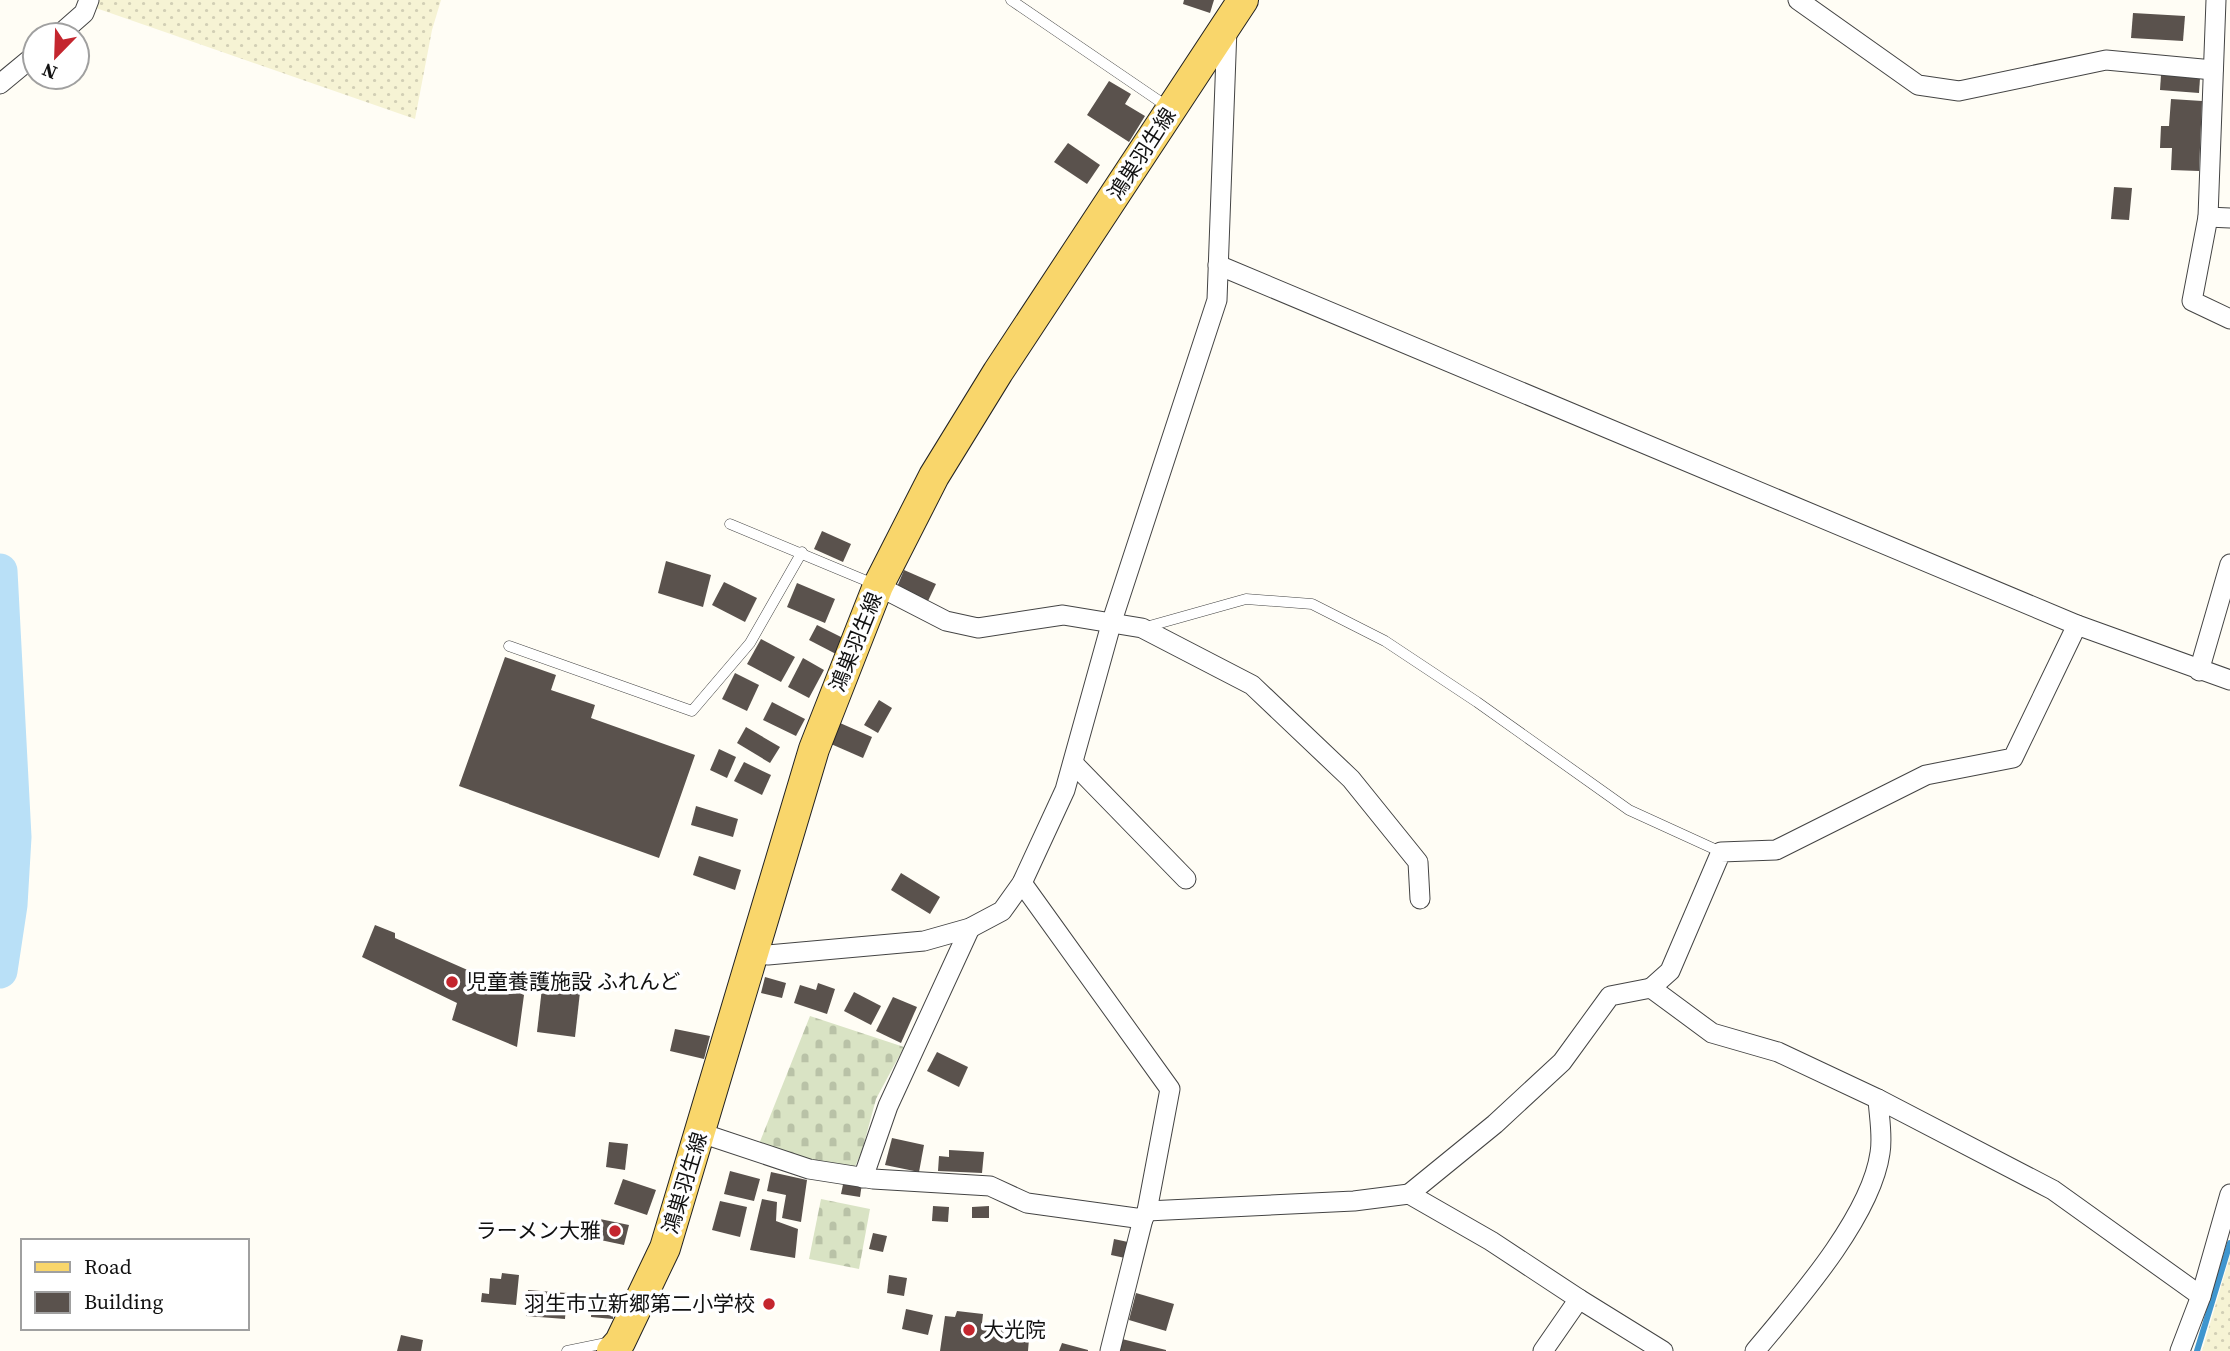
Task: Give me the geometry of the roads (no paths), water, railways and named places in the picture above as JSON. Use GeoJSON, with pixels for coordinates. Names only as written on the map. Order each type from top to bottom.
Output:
{"type":"FeatureCollection","features":[{"type":"Feature","properties":{"kind":"main road","name":"鴻巣羽生線"},"geometry":{"type":"LineString","coordinates":[[617,1348],[665,1248],[814,748],[878,586],[941,465],[1171,110],[1233,8]]}},
{"type":"Feature","properties":{"kind":"street"},"geometry":{"type":"LineString","coordinates":[[75,21],[84,13],[89,0]]}},
{"type":"Feature","properties":{"kind":"street"},"geometry":{"type":"LineString","coordinates":[[1798,0],[1918,85],[1959,91],[2106,60],[2213,70]]}},
{"type":"Feature","properties":{"kind":"street"},"geometry":{"type":"LineString","coordinates":[[2216,0],[2208,217],[2192,301],[2230,319]]}},
{"type":"Feature","properties":{"kind":"street"},"geometry":{"type":"LineString","coordinates":[[753,954],[768,956],[925,941],[970,928],[1002,911],[1022,883],[1065,790],[1112,621],[1217,300],[1233,8]]}},
{"type":"Feature","properties":{"kind":"street"},"geometry":{"type":"LineString","coordinates":[[0,84],[21,67]]}},
{"type":"Feature","properties":{"kind":"street"},"geometry":{"type":"LineString","coordinates":[[2208,217],[2230,218]]}},
{"type":"Feature","properties":{"kind":"street"},"geometry":{"type":"LineString","coordinates":[[1218,265],[2077,625],[2230,680]]}},
{"type":"Feature","properties":{"kind":"street"},"geometry":{"type":"LineString","coordinates":[[2199,671],[2230,564]]}},
{"type":"Feature","properties":{"kind":"street"},"geometry":{"type":"LineString","coordinates":[[878,586],[946,621],[978,628],[1063,615],[1142,628],[1252,685],[1351,779],[1418,862],[1420,899]]}},
{"type":"Feature","properties":{"kind":"street"},"geometry":{"type":"LineString","coordinates":[[701,1133],[809,1169],[863,1178],[990,1186],[1027,1203],[1145,1215],[1409,1195],[1495,1124],[1562,1062],[1610,996],[1651,988],[1670,971],[1721,852],[1776,850],[1926,775],[2013,758],[2077,625]]}},
{"type":"Feature","properties":{"kind":"street"},"geometry":{"type":"LineString","coordinates":[[1073,763],[1186,879]]}},
{"type":"Feature","properties":{"kind":"street"},"geometry":{"type":"LineString","coordinates":[[1022,883],[1170,1089],[1145,1215],[1110,1351]]}},
{"type":"Feature","properties":{"kind":"street"},"geometry":{"type":"LineString","coordinates":[[863,1178],[888,1106],[970,928]]}},
{"type":"Feature","properties":{"kind":"street"},"geometry":{"type":"LineString","coordinates":[[1651,988],[1712,1033],[1778,1052],[1878,1099],[2053,1190],[2201,1296]]}},
{"type":"Feature","properties":{"kind":"street"},"geometry":{"type":"LineString","coordinates":[[1755,1351],[1806,1290],[1859,1211],[1880,1153],[1878,1099]]}},
{"type":"Feature","properties":{"kind":"street"},"geometry":{"type":"LineString","coordinates":[[2180,1351],[2201,1296],[2230,1194]]}},
{"type":"Feature","properties":{"kind":"street"},"geometry":{"type":"LineString","coordinates":[[1409,1195],[1491,1241],[1663,1351]]}},
{"type":"Feature","properties":{"kind":"street"},"geometry":{"type":"LineString","coordinates":[[1543,1351],[1579,1299]]}},
{"type":"Feature","properties":{"kind":"lane"},"geometry":{"type":"LineString","coordinates":[[1012,0],[1171,110]]}},
{"type":"Feature","properties":{"kind":"lane"},"geometry":{"type":"LineString","coordinates":[[730,524],[878,586]]}},
{"type":"Feature","properties":{"kind":"lane"},"geometry":{"type":"LineString","coordinates":[[509,646],[692,711],[750,643],[802,552]]}},
{"type":"Feature","properties":{"kind":"lane"},"geometry":{"type":"LineString","coordinates":[[1142,628],[1246,599],[1312,604],[1385,641],[1477,702],[1629,810],[1721,852]]}},
{"type":"Feature","properties":{"kind":"lane"},"geometry":{"type":"LineString","coordinates":[[567,1351],[605,1341],[617,1348]]}},
{"type":"Feature","properties":{"kind":"waterway"},"geometry":{"type":"LineString","coordinates":[[0,571],[14,837],[10,905],[0,971]]}},
{"type":"Feature","properties":{"kind":"waterway"},"geometry":{"type":"LineString","coordinates":[[2197,1351],[2230,1243]]}},
{"type":"Feature","properties":{"kind":"place","name":"児童養護施設 ふれんど"},"geometry":{"type":"Point","coordinates":[452,982]}},
{"type":"Feature","properties":{"kind":"place","name":"ラーメン大雅"},"geometry":{"type":"Point","coordinates":[615,1231]}},
{"type":"Feature","properties":{"kind":"place","name":"羽生市立新郷第二小学校"},"geometry":{"type":"Point","coordinates":[769,1304]}},
{"type":"Feature","properties":{"kind":"place","name":"大光院"},"geometry":{"type":"Point","coordinates":[969,1330]}}]}
